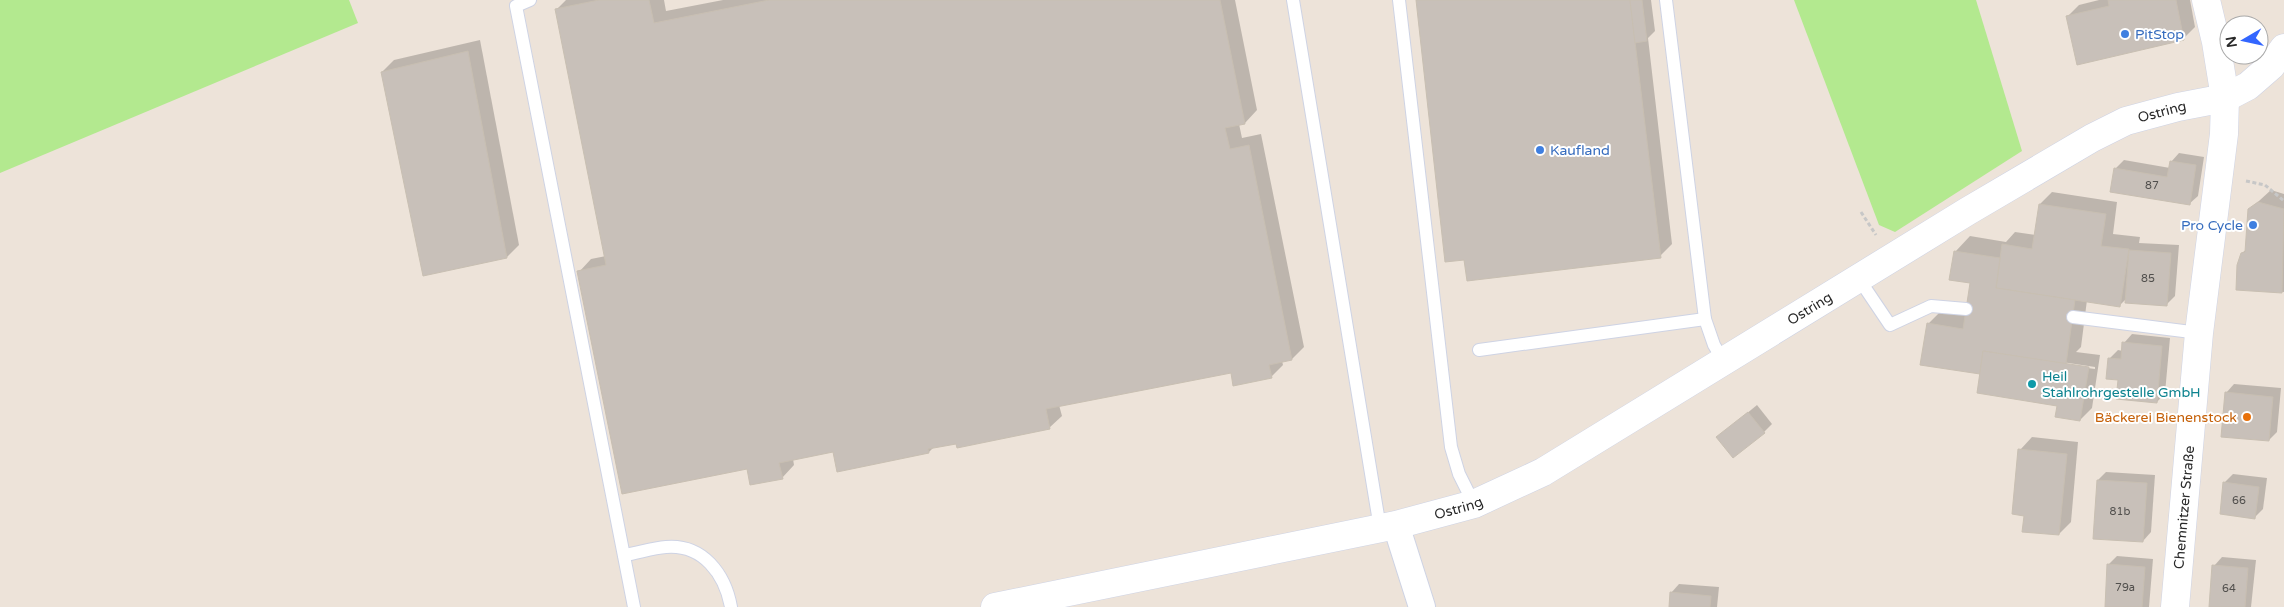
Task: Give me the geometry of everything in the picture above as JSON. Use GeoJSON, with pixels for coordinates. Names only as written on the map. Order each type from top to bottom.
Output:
{"type":"FeatureCollection","features":[{"type":"Feature","properties":{"kind":"main road","name":"Chemnitzer Straße"},"geometry":{"type":"LineString","coordinates":[[2175,607],[2199,333],[2223,142],[2225,98],[2216,42],[2206,0]]}},
{"type":"Feature","properties":{"kind":"main road"},"geometry":{"type":"LineString","coordinates":[[2225,98],[2248,86],[2272,66],[2284,48]]}},
{"type":"Feature","properties":{"kind":"main road","name":"Ostring"},"geometry":{"type":"LineString","coordinates":[[996,607],[1388,526],[1474,504],[1543,472],[2092,138],[2136,118],[2178,107],[2225,98]]}},
{"type":"Feature","properties":{"kind":"street"},"geometry":{"type":"LineString","coordinates":[[1388,526],[1422,607]]}},
{"type":"Feature","properties":{"kind":"lane"},"geometry":{"type":"LineString","coordinates":[[530,0],[516,6],[634,607]]}},
{"type":"Feature","properties":{"kind":"lane"},"geometry":{"type":"LineString","coordinates":[[1293,0],[1351,361],[1388,526]]}},
{"type":"Feature","properties":{"kind":"lane"},"geometry":{"type":"LineString","coordinates":[[1399,0],[1451,447],[1459,474],[1474,504]]}},
{"type":"Feature","properties":{"kind":"lane"},"geometry":{"type":"LineString","coordinates":[[1666,0],[1705,319],[1714,346],[1724,362]]}},
{"type":"Feature","properties":{"kind":"lane"},"geometry":{"type":"LineString","coordinates":[[1859,279],[1890,324],[1931,306],[1966,309]]}},
{"type":"Feature","properties":{"kind":"lane"},"geometry":{"type":"LineString","coordinates":[[2073,317],[2199,333]]}},
{"type":"Feature","properties":{"kind":"lane"},"geometry":{"type":"LineString","coordinates":[[1479,350],[1705,319]]}},
{"type":"Feature","properties":{"kind":"lane"},"geometry":{"type":"LineString","coordinates":[[624,555],[668,547],[694,552],[717,569],[731,607]]}},
{"type":"Feature","properties":{"kind":"path"},"geometry":{"type":"LineString","coordinates":[[2265,185],[2284,201]]}},
{"type":"Feature","properties":{"kind":"green space"},"geometry":{"type":"Polygon","coordinates":[[[0,0],[349,0],[358,23],[0,173],[0,0]]]}},
{"type":"Feature","properties":{"kind":"green space"},"geometry":{"type":"Polygon","coordinates":[[[1794,0],[1976,0],[2022,151],[1895,232],[1879,225],[1794,0]]]}},
{"type":"Feature","properties":{"kind":"building"},"geometry":{"type":"Polygon","coordinates":[[[599,0],[649,0],[654,23],[769,0],[1220,0],[1245,124],[1225,128],[1230,149],[1249,145],[1292,360],[1269,365],[1272,378],[1233,386],[1231,373],[1046,409],[1050,429],[957,448],[956,444],[928,449],[929,453],[837,472],[833,452],[779,463],[783,479],[750,485],[747,469],[622,494],[577,271],[606,265],[555,9],[599,0]]]}},
{"type":"Feature","properties":{"kind":"building","name":"Kaufland"},"geometry":{"type":"Polygon","coordinates":[[[1416,0],[1630,0],[1661,258],[1467,281],[1464,260],[1445,262],[1416,0]]]}},
{"type":"Feature","properties":{"kind":"building"},"geometry":{"type":"Polygon","coordinates":[[[1630,0],[1642,0],[1647,41],[1635,43],[1630,0]]]}},
{"type":"Feature","properties":{"kind":"building"},"geometry":{"type":"Polygon","coordinates":[[[2108,0],[2176,0],[2184,40],[2077,65],[2066,16],[2109,6],[2108,0]]]}},
{"type":"Feature","properties":{"kind":"building"},"geometry":{"type":"Polygon","coordinates":[[[468,51],[507,258],[423,276],[381,72],[468,51]]]}},
{"type":"Feature","properties":{"kind":"building"},"geometry":{"type":"Polygon","coordinates":[[[2170,161],[2196,165],[2190,205],[2110,192],[2114,168],[2167,177],[2170,161]]]}},
{"type":"Feature","properties":{"kind":"building"},"geometry":{"type":"Polygon","coordinates":[[[2258,202],[2284,209],[2282,293],[2236,290],[2237,265],[2241,253],[2245,252],[2248,209],[2258,202]]]}},
{"type":"Feature","properties":{"kind":"building"},"geometry":{"type":"Polygon","coordinates":[[[2039,204],[2106,214],[2101,246],[2129,249],[2120,307],[1996,288],[2002,244],[2032,249],[2039,204]]]}},
{"type":"Feature","properties":{"kind":"building"},"geometry":{"type":"Polygon","coordinates":[[[2129,250],[2171,253],[2167,306],[2125,303],[2129,250]]]}},
{"type":"Feature","properties":{"kind":"building"},"geometry":{"type":"Polygon","coordinates":[[[1954,251],[2000,258],[1996,288],[2075,300],[2066,364],[1983,351],[1980,374],[1920,365],[1927,323],[1963,329],[1970,283],[1949,280],[1954,251]]]}},
{"type":"Feature","properties":{"kind":"building"},"geometry":{"type":"Polygon","coordinates":[[[2122,342],[2162,346],[2157,403],[2116,399],[2118,380],[2106,379],[2108,358],[2121,359],[2122,342]]]}},
{"type":"Feature","properties":{"kind":"building","name":"Heil Stahlrohrgestelle GmbH"},"geometry":{"type":"Polygon","coordinates":[[[1983,351],[2089,367],[2080,421],[2055,417],[2057,406],[1977,393],[1983,351]]]}},
{"type":"Feature","properties":{"kind":"building","name":"Bäckerei Bienenstock"},"geometry":{"type":"Polygon","coordinates":[[[2225,392],[2273,397],[2269,441],[2221,437],[2225,392]]]}},
{"type":"Feature","properties":{"kind":"building"},"geometry":{"type":"Polygon","coordinates":[[[1748,412],[1765,433],[1733,458],[1716,437],[1748,412]]]}},
{"type":"Feature","properties":{"kind":"building"},"geometry":{"type":"Polygon","coordinates":[[[2018,449],[2067,454],[2059,535],[2022,532],[2024,516],[2012,514],[2018,449]]]}},
{"type":"Feature","properties":{"kind":"building"},"geometry":{"type":"Polygon","coordinates":[[[2097,480],[2147,483],[2143,542],[2093,539],[2097,480]]]}},
{"type":"Feature","properties":{"kind":"building"},"geometry":{"type":"Polygon","coordinates":[[[2223,482],[2259,487],[2255,519],[2220,514],[2223,482]]]}},
{"type":"Feature","properties":{"kind":"building"},"geometry":{"type":"Polygon","coordinates":[[[2107,564],[2145,567],[2142,607],[2105,607],[2107,564]]]}},
{"type":"Feature","properties":{"kind":"building"},"geometry":{"type":"Polygon","coordinates":[[[2212,565],[2248,568],[2245,607],[2209,607],[2212,565]]]}},
{"type":"Feature","properties":{"kind":"building"},"geometry":{"type":"Polygon","coordinates":[[[1670,592],[1711,596],[1710,607],[1669,607],[1670,592]]]}},
{"type":"Feature","properties":{"kind":"place","name":"PitStop"},"geometry":{"type":"Point","coordinates":[2125,34]}},
{"type":"Feature","properties":{"kind":"place","name":"Kaufland"},"geometry":{"type":"Point","coordinates":[1540,150]}},
{"type":"Feature","properties":{"kind":"place","name":"Pro Cycle"},"geometry":{"type":"Point","coordinates":[2253,225]}},
{"type":"Feature","properties":{"kind":"place","name":"Heil Stahlrohrgestelle GmbH"},"geometry":{"type":"Point","coordinates":[2032,384]}},
{"type":"Feature","properties":{"kind":"place","name":"Bäckerei Bienenstock"},"geometry":{"type":"Point","coordinates":[2247,417]}}]}
